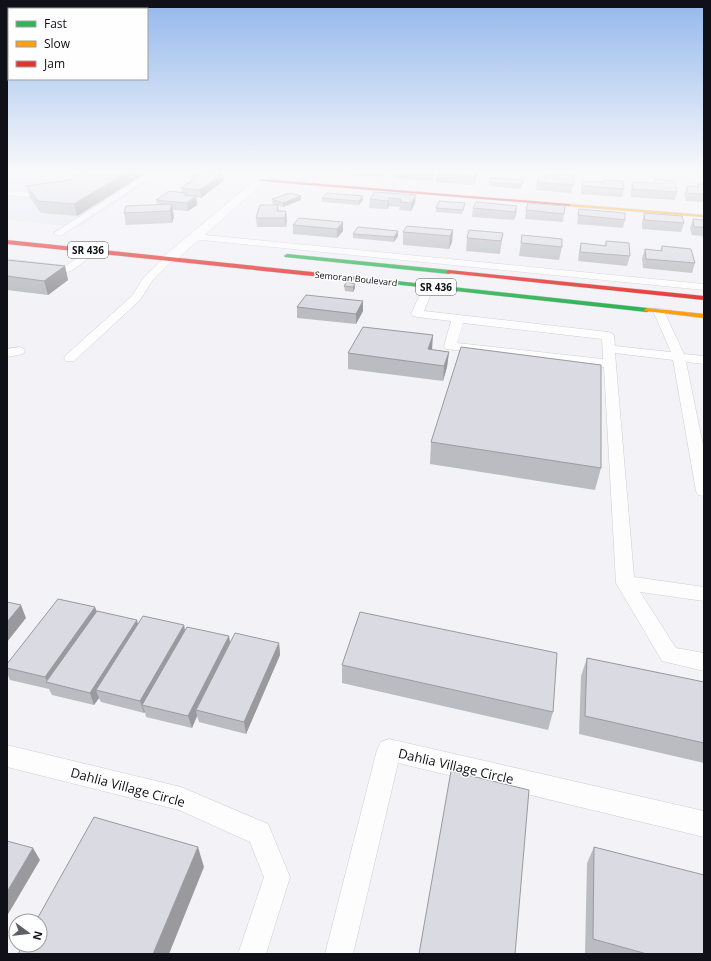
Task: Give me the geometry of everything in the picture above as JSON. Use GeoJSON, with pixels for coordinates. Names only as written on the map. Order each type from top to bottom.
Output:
{"type":"FeatureCollection","features":[{"type":"Feature","properties":{"kind":"main road","name":"SR 436"},"geometry":{"type":"LineString","coordinates":[[56,233],[75,235]]}},
{"type":"Feature","properties":{"kind":"main road","name":"Semoran Boulevard"},"geometry":{"type":"LineString","coordinates":[[7,242],[704,316]]}},
{"type":"Feature","properties":{"kind":"main road"},"geometry":{"type":"LineString","coordinates":[[170,244],[184,246]]}},
{"type":"Feature","properties":{"kind":"main road","name":"Semoran Boulevard"},"geometry":{"type":"LineString","coordinates":[[279,255],[704,298]]}},
{"type":"Feature","properties":{"kind":"street"},"geometry":{"type":"LineString","coordinates":[[169,259],[184,246],[197,242],[224,216]]}},
{"type":"Feature","properties":{"kind":"lane"},"geometry":{"type":"LineString","coordinates":[[56,233],[84,216]]}},
{"type":"Feature","properties":{"kind":"lane"},"geometry":{"type":"LineString","coordinates":[[197,242],[704,287]]}},
{"type":"Feature","properties":{"kind":"lane"},"geometry":{"type":"LineString","coordinates":[[7,262],[67,269],[93,251]]}},
{"type":"Feature","properties":{"kind":"lane"},"geometry":{"type":"LineString","coordinates":[[70,358],[136,298],[148,279],[169,259]]}},
{"type":"Feature","properties":{"kind":"lane"},"geometry":{"type":"LineString","coordinates":[[429,286],[417,314],[608,336],[625,583],[669,655],[704,662]]}},
{"type":"Feature","properties":{"kind":"lane"},"geometry":{"type":"LineString","coordinates":[[659,311],[679,357],[704,491]]}},
{"type":"Feature","properties":{"kind":"lane"},"geometry":{"type":"LineString","coordinates":[[458,319],[450,346],[610,364]]}},
{"type":"Feature","properties":{"kind":"lane"},"geometry":{"type":"LineString","coordinates":[[609,349],[704,360]]}},
{"type":"Feature","properties":{"kind":"lane"},"geometry":{"type":"LineString","coordinates":[[625,583],[704,594]]}},
{"type":"Feature","properties":{"kind":"lane","name":"Dahlia Village Circle"},"geometry":{"type":"LineString","coordinates":[[339,954],[389,750],[704,824]]}},
{"type":"Feature","properties":{"kind":"lane","name":"Dahlia Village Circle"},"geometry":{"type":"LineString","coordinates":[[7,756],[181,799],[259,833],[277,876],[252,954]]}},
{"type":"Feature","properties":{"kind":"shaded area"},"geometry":{"type":"Polygon","coordinates":[[[7,216],[96,216],[79,227],[7,220],[7,216]]]}},
{"type":"Feature","properties":{"kind":"building"},"geometry":{"type":"Polygon","coordinates":[[[257,216],[285,216],[285,218],[256,218],[257,216]]]}},
{"type":"Feature","properties":{"kind":"building"},"geometry":{"type":"Polygon","coordinates":[[[586,216],[625,216],[625,220],[586,216]]]}},
{"type":"Feature","properties":{"kind":"building"},"geometry":{"type":"Polygon","coordinates":[[[644,216],[680,216],[682,216],[684,223],[645,220],[644,216]]]}},
{"type":"Feature","properties":{"kind":"building"},"geometry":{"type":"Polygon","coordinates":[[[299,218],[343,222],[337,229],[293,225],[299,218]]]}},
{"type":"Feature","properties":{"kind":"building"},"geometry":{"type":"Polygon","coordinates":[[[693,219],[704,220],[704,227],[694,227],[693,219]]]}},
{"type":"Feature","properties":{"kind":"building"},"geometry":{"type":"Polygon","coordinates":[[[407,226],[453,230],[450,236],[403,232],[407,226]]]}},
{"type":"Feature","properties":{"kind":"building"},"geometry":{"type":"Polygon","coordinates":[[[358,227],[398,231],[394,237],[353,234],[358,227]]]}},
{"type":"Feature","properties":{"kind":"building"},"geometry":{"type":"Polygon","coordinates":[[[469,230],[503,233],[501,241],[467,238],[469,230]]]}},
{"type":"Feature","properties":{"kind":"building"},"geometry":{"type":"Polygon","coordinates":[[[522,235],[562,239],[562,247],[521,243],[522,235]]]}},
{"type":"Feature","properties":{"kind":"building"},"geometry":{"type":"Polygon","coordinates":[[[606,241],[629,243],[630,256],[580,252],[581,243],[606,246],[606,241]]]}},
{"type":"Feature","properties":{"kind":"building"},"geometry":{"type":"Polygon","coordinates":[[[662,246],[691,249],[695,263],[646,259],[645,249],[662,251],[662,246]]]}},
{"type":"Feature","properties":{"kind":"building"},"geometry":{"type":"Polygon","coordinates":[[[7,260],[65,266],[44,281],[7,276],[7,260]]]}},
{"type":"Feature","properties":{"kind":"building"},"geometry":{"type":"Polygon","coordinates":[[[347,282],[355,284],[353,287],[344,286],[347,282]]]}},
{"type":"Feature","properties":{"kind":"building"},"geometry":{"type":"Polygon","coordinates":[[[306,295],[363,301],[356,314],[297,307],[306,295]]]}},
{"type":"Feature","properties":{"kind":"building"},"geometry":{"type":"Polygon","coordinates":[[[363,327],[433,335],[428,349],[449,352],[444,366],[348,353],[363,327]]]}},
{"type":"Feature","properties":{"kind":"building"},"geometry":{"type":"Polygon","coordinates":[[[461,347],[601,365],[601,468],[431,442],[461,347]]]}},
{"type":"Feature","properties":{"kind":"building"},"geometry":{"type":"Polygon","coordinates":[[[58,599],[95,607],[45,677],[7,668],[7,664],[58,599]]]}},
{"type":"Feature","properties":{"kind":"building"},"geometry":{"type":"Polygon","coordinates":[[[7,602],[21,605],[7,622],[7,602]]]}},
{"type":"Feature","properties":{"kind":"building"},"geometry":{"type":"Polygon","coordinates":[[[97,611],[137,620],[90,693],[46,682],[97,611]]]}},
{"type":"Feature","properties":{"kind":"building"},"geometry":{"type":"Polygon","coordinates":[[[360,612],[557,653],[553,712],[342,665],[360,612]]]}},
{"type":"Feature","properties":{"kind":"building"},"geometry":{"type":"Polygon","coordinates":[[[143,616],[184,625],[140,701],[96,690],[143,616]]]}},
{"type":"Feature","properties":{"kind":"building"},"geometry":{"type":"Polygon","coordinates":[[[187,627],[229,636],[188,716],[142,705],[187,627]]]}},
{"type":"Feature","properties":{"kind":"building"},"geometry":{"type":"Polygon","coordinates":[[[235,633],[279,643],[244,722],[196,710],[235,633]]]}},
{"type":"Feature","properties":{"kind":"building"},"geometry":{"type":"Polygon","coordinates":[[[587,658],[704,682],[704,743],[585,716],[587,658]]]}},
{"type":"Feature","properties":{"kind":"building"},"geometry":{"type":"Polygon","coordinates":[[[451,771],[529,790],[515,954],[419,954],[451,771]]]}},
{"type":"Feature","properties":{"kind":"building"},"geometry":{"type":"Polygon","coordinates":[[[94,817],[198,847],[153,954],[18,954],[48,953],[48,913],[40,913],[94,817]]]}},
{"type":"Feature","properties":{"kind":"building"},"geometry":{"type":"Polygon","coordinates":[[[7,841],[33,848],[7,892],[7,841]]]}},
{"type":"Feature","properties":{"kind":"building"},"geometry":{"type":"Polygon","coordinates":[[[594,847],[704,875],[704,954],[647,954],[593,939],[594,847]]]}},
{"type":"Feature","properties":{"kind":"traffic: fast"},"geometry":{"type":"LineString","coordinates":[[287,256],[449,272]]}},
{"type":"Feature","properties":{"kind":"traffic: fast"},"geometry":{"type":"LineString","coordinates":[[322,275],[647,310]]}},
{"type":"Feature","properties":{"kind":"traffic: slow"},"geometry":{"type":"LineString","coordinates":[[647,310],[704,316]]}},
{"type":"Feature","properties":{"kind":"traffic: jam"},"geometry":{"type":"LineString","coordinates":[[7,242],[322,275]]}},
{"type":"Feature","properties":{"kind":"traffic: jam"},"geometry":{"type":"LineString","coordinates":[[449,272],[704,298]]}}]}
